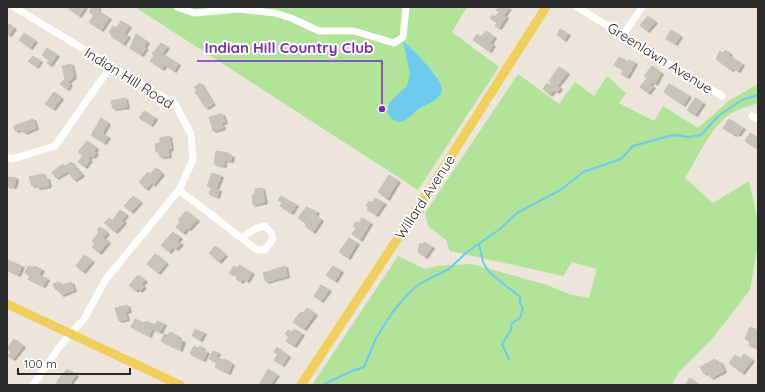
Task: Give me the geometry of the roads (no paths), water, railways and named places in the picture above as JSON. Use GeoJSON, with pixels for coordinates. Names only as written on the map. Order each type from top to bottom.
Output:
{"type":"FeatureCollection","features":[{"type":"Feature","properties":{"kind":"main road","name":"Willard Avenue"},"geometry":{"type":"LineString","coordinates":[[301,385],[427,194],[546,7]]}},
{"type":"Feature","properties":{"kind":"main road"},"geometry":{"type":"LineString","coordinates":[[7,304],[180,385]]}},
{"type":"Feature","properties":{"kind":"street","name":"Indian Hill Road"},"geometry":{"type":"LineString","coordinates":[[14,7],[175,104],[192,134],[193,160],[179,190],[112,271],[84,319],[60,346],[34,385]]}},
{"type":"Feature","properties":{"kind":"street"},"geometry":{"type":"LineString","coordinates":[[177,7],[194,13],[239,8],[274,13],[291,18],[319,31],[354,31],[394,42],[403,38],[405,33],[406,7]]}},
{"type":"Feature","properties":{"kind":"street","name":"Greenlawn Avenue"},"geometry":{"type":"LineString","coordinates":[[577,7],[722,96]]}},
{"type":"Feature","properties":{"kind":"street"},"geometry":{"type":"LineString","coordinates":[[623,35],[642,7]]}},
{"type":"Feature","properties":{"kind":"street"},"geometry":{"type":"LineString","coordinates":[[7,158],[12,159],[55,146],[111,66]]}},
{"type":"Feature","properties":{"kind":"street"},"geometry":{"type":"LineString","coordinates":[[179,190],[222,224],[242,237]]}},
{"type":"Feature","properties":{"kind":"water"},"geometry":{"type":"Polygon","coordinates":[[[403,41],[420,57],[433,73],[442,87],[442,91],[435,100],[418,109],[407,119],[398,122],[392,119],[387,112],[389,103],[407,86],[410,74],[403,41]]]}},
{"type":"Feature","properties":{"kind":"waterway"},"geometry":{"type":"LineString","coordinates":[[322,385],[364,367],[376,338],[392,313],[406,296],[419,284],[449,269],[467,252],[500,229],[517,213],[562,189],[583,172],[621,159],[633,146],[673,135],[690,137],[701,135],[718,116],[742,100],[758,95]]}},
{"type":"Feature","properties":{"kind":"waterway"},"geometry":{"type":"LineString","coordinates":[[479,244],[483,262],[489,272],[520,297],[520,304],[523,308],[520,318],[512,323],[511,330],[502,344],[509,359]]}},
{"type":"Feature","properties":{"kind":"place","name":"Indian Hill Country Club"},"geometry":{"type":"Point","coordinates":[382,109]}}]}
